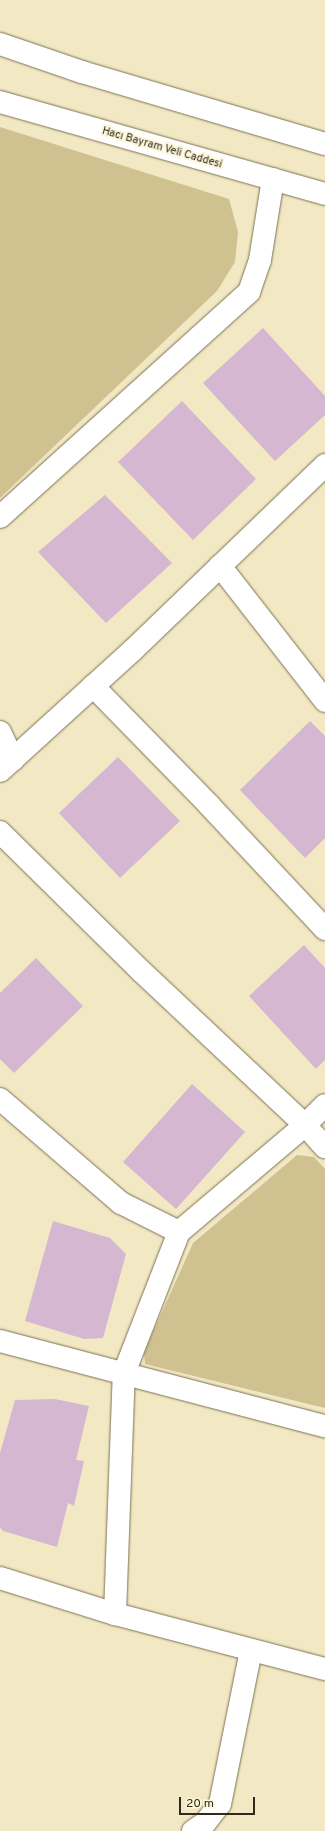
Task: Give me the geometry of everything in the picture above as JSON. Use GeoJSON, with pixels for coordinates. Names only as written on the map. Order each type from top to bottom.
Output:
{"type":"FeatureCollection","features":[{"type":"Feature","properties":{"kind":"street"},"geometry":{"type":"LineString","coordinates":[[0,44],[90,74],[325,144]]}},
{"type":"Feature","properties":{"kind":"street","name":"Hacı Bayram Veli Caddesi"},"geometry":{"type":"LineString","coordinates":[[0,102],[325,194]]}},
{"type":"Feature","properties":{"kind":"street"},"geometry":{"type":"LineString","coordinates":[[0,517],[249,292],[260,260],[273,179]]}},
{"type":"Feature","properties":{"kind":"street"},"geometry":{"type":"LineString","coordinates":[[6,766],[93,686],[325,465]]}},
{"type":"Feature","properties":{"kind":"street"},"geometry":{"type":"LineString","coordinates":[[220,566],[325,701]]}},
{"type":"Feature","properties":{"kind":"street"},"geometry":{"type":"LineString","coordinates":[[93,686],[325,929]]}},
{"type":"Feature","properties":{"kind":"street"},"geometry":{"type":"LineString","coordinates":[[0,732],[6,766]]}},
{"type":"Feature","properties":{"kind":"street"},"geometry":{"type":"LineString","coordinates":[[0,832],[141,971],[304,1125],[325,1147]]}},
{"type":"Feature","properties":{"kind":"street"},"geometry":{"type":"LineString","coordinates":[[0,1099],[121,1203],[179,1232]]}},
{"type":"Feature","properties":{"kind":"street"},"geometry":{"type":"LineString","coordinates":[[115,1614],[124,1373],[179,1232],[304,1125],[325,1105]]}},
{"type":"Feature","properties":{"kind":"street"},"geometry":{"type":"LineString","coordinates":[[0,1342],[325,1426]]}},
{"type":"Feature","properties":{"kind":"street"},"geometry":{"type":"LineString","coordinates":[[0,1578],[115,1614],[325,1669]]}},
{"type":"Feature","properties":{"kind":"street"},"geometry":{"type":"LineString","coordinates":[[193,1831],[205,1823],[220,1804],[251,1650]]}},
{"type":"Feature","properties":{"kind":"shaded area"},"geometry":{"type":"Polygon","coordinates":[[[0,127],[229,199],[238,232],[235,262],[217,291],[0,498],[0,127]]]}},
{"type":"Feature","properties":{"kind":"shaded area"},"geometry":{"type":"Polygon","coordinates":[[[297,1155],[314,1157],[325,1169],[325,1408],[145,1364],[144,1352],[193,1243],[297,1155]]]}},
{"type":"Feature","properties":{"kind":"building"},"geometry":{"type":"Polygon","coordinates":[[[263,328],[325,396],[325,415],[275,461],[203,383],[263,328]]]}},
{"type":"Feature","properties":{"kind":"building"},"geometry":{"type":"Polygon","coordinates":[[[182,401],[256,479],[193,540],[118,462],[182,401]]]}},
{"type":"Feature","properties":{"kind":"building"},"geometry":{"type":"Polygon","coordinates":[[[105,495],[172,563],[106,623],[38,552],[105,495]]]}},
{"type":"Feature","properties":{"kind":"building"},"geometry":{"type":"Polygon","coordinates":[[[310,721],[325,736],[325,838],[305,858],[240,790],[310,721]]]}},
{"type":"Feature","properties":{"kind":"building"},"geometry":{"type":"Polygon","coordinates":[[[118,757],[180,821],[120,878],[59,813],[118,757]]]}},
{"type":"Feature","properties":{"kind":"building"},"geometry":{"type":"Polygon","coordinates":[[[304,945],[325,968],[325,1060],[316,1069],[249,996],[304,945]]]}},
{"type":"Feature","properties":{"kind":"building"},"geometry":{"type":"Polygon","coordinates":[[[36,958],[83,1006],[14,1073],[0,1059],[0,993],[36,958]]]}},
{"type":"Feature","properties":{"kind":"building"},"geometry":{"type":"Polygon","coordinates":[[[192,1084],[245,1132],[176,1209],[123,1162],[192,1084]]]}},
{"type":"Feature","properties":{"kind":"building"},"geometry":{"type":"Polygon","coordinates":[[[53,1221],[110,1238],[126,1254],[103,1338],[84,1339],[25,1321],[53,1221]]]}},
{"type":"Feature","properties":{"kind":"building"},"geometry":{"type":"Polygon","coordinates":[[[55,1399],[89,1406],[76,1460],[84,1461],[74,1506],[68,1503],[57,1547],[3,1531],[0,1527],[0,1453],[15,1400],[55,1399]]]}}]}
